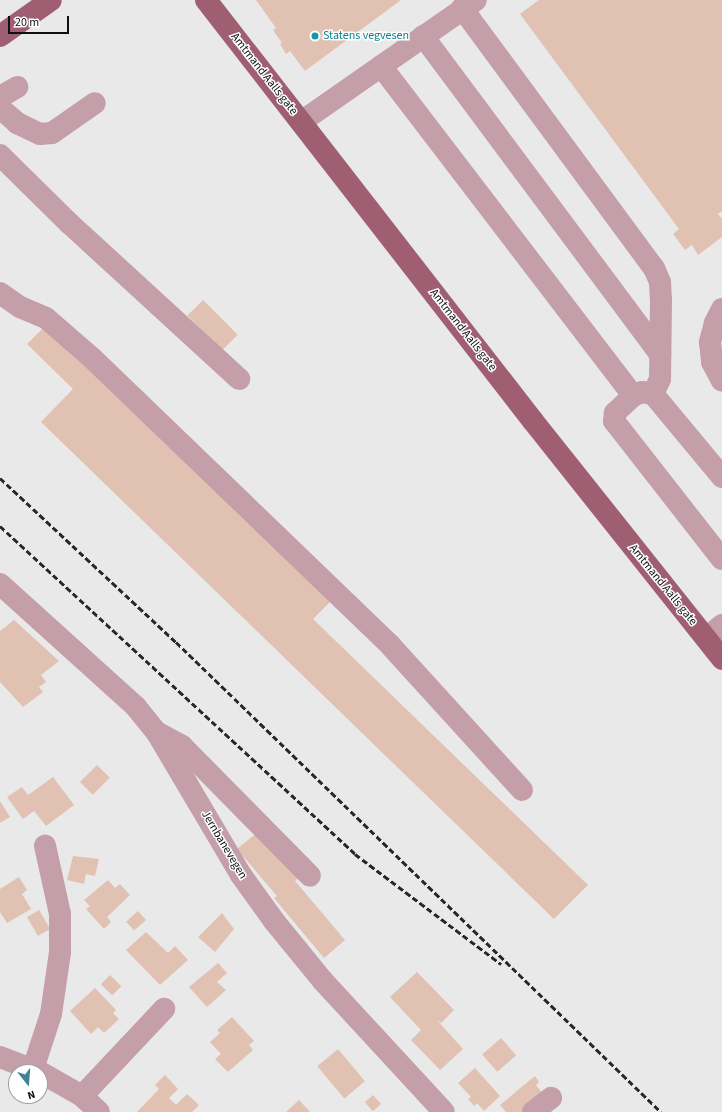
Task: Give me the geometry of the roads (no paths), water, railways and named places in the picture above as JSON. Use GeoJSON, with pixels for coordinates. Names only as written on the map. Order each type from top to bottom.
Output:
{"type":"FeatureCollection","features":[{"type":"Feature","properties":{"kind":"main road"},"geometry":{"type":"LineString","coordinates":[[0,36],[51,0]]}},
{"type":"Feature","properties":{"kind":"main road","name":"Amtmand Aalls gate"},"geometry":{"type":"LineString","coordinates":[[206,0],[533,421],[714,632],[722,659]]}},
{"type":"Feature","properties":{"kind":"street"},"geometry":{"type":"LineString","coordinates":[[301,122],[469,4],[654,268],[660,282],[660,379],[643,395],[615,413],[614,422],[722,560]]}},
{"type":"Feature","properties":{"kind":"street"},"geometry":{"type":"LineString","coordinates":[[423,36],[660,354]]}},
{"type":"Feature","properties":{"kind":"street"},"geometry":{"type":"LineString","coordinates":[[381,66],[643,395],[722,477]]}},
{"type":"Feature","properties":{"kind":"street"},"geometry":{"type":"LineString","coordinates":[[0,108],[17,123],[40,134],[52,133],[95,103]]}},
{"type":"Feature","properties":{"kind":"street"},"geometry":{"type":"LineString","coordinates":[[0,155],[69,223],[239,379]]}},
{"type":"Feature","properties":{"kind":"street"},"geometry":{"type":"LineString","coordinates":[[0,293],[20,308],[46,318],[92,358],[390,645],[522,790]]}},
{"type":"Feature","properties":{"kind":"street"},"geometry":{"type":"LineString","coordinates":[[722,310],[715,323],[710,342],[712,362],[722,381]]}},
{"type":"Feature","properties":{"kind":"street","name":"Jernbanevegen"},"geometry":{"type":"LineString","coordinates":[[0,584],[136,707],[157,733],[241,875],[274,921],[323,981],[444,1112]]}},
{"type":"Feature","properties":{"kind":"street"},"geometry":{"type":"LineString","coordinates":[[157,733],[182,746],[310,876]]}},
{"type":"Feature","properties":{"kind":"street"},"geometry":{"type":"LineString","coordinates":[[40,1064],[51,1014],[60,952],[60,914],[45,846]]}},
{"type":"Feature","properties":{"kind":"street"},"geometry":{"type":"LineString","coordinates":[[82,1096],[164,1009]]}},
{"type":"Feature","properties":{"kind":"street"},"geometry":{"type":"LineString","coordinates":[[0,1057],[19,1064]]}},
{"type":"Feature","properties":{"kind":"street"},"geometry":{"type":"LineString","coordinates":[[48,1077],[82,1096],[99,1112]]}},
{"type":"Feature","properties":{"kind":"street"},"geometry":{"type":"LineString","coordinates":[[533,1112],[551,1098]]}},
{"type":"Feature","properties":{"kind":"railway"},"geometry":{"type":"LineString","coordinates":[[0,478],[176,642],[661,1112]]}},
{"type":"Feature","properties":{"kind":"railway"},"geometry":{"type":"LineString","coordinates":[[0,526],[355,854],[501,964]]}},
{"type":"Feature","properties":{"kind":"place","name":"Statens vegvesen"},"geometry":{"type":"Point","coordinates":[315,36]}}]}
